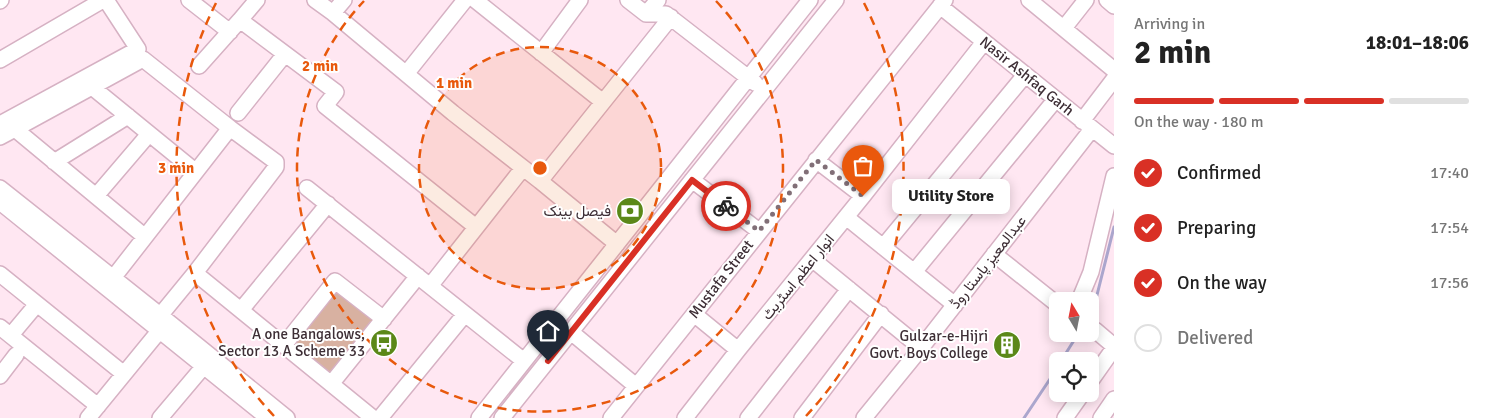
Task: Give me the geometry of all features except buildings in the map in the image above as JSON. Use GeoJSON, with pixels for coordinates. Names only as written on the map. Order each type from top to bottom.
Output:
{"type":"FeatureCollection","features":[{"type":"Feature","properties":{"kind":"street"},"geometry":{"type":"LineString","coordinates":[[0,60],[104,0],[138,49],[0,124]]}},
{"type":"Feature","properties":{"kind":"street"},"geometry":{"type":"LineString","coordinates":[[189,0],[285,54],[336,92],[326,106],[476,227]]}},
{"type":"Feature","properties":{"kind":"street"},"geometry":{"type":"LineString","coordinates":[[199,66],[256,0]]}},
{"type":"Feature","properties":{"kind":"street"},"geometry":{"type":"LineString","coordinates":[[315,0],[334,13],[406,74],[617,244]]}},
{"type":"Feature","properties":{"kind":"street"},"geometry":{"type":"LineString","coordinates":[[334,13],[344,0]]}},
{"type":"Feature","properties":{"kind":"street"},"geometry":{"type":"LineString","coordinates":[[406,74],[465,0]]}},
{"type":"Feature","properties":{"kind":"street"},"geometry":{"type":"LineString","coordinates":[[475,0],[603,102]]}},
{"type":"Feature","properties":{"kind":"street"},"geometry":{"type":"LineString","coordinates":[[541,53],[580,0]]}},
{"type":"Feature","properties":{"kind":"street"},"geometry":{"type":"LineString","coordinates":[[628,0],[646,14],[666,14],[671,17],[764,90]]}},
{"type":"Feature","properties":{"kind":"street"},"geometry":{"type":"LineString","coordinates":[[646,14],[658,0]]}},
{"type":"Feature","properties":{"kind":"street"},"geometry":{"type":"LineString","coordinates":[[479,418],[810,0]]}},
{"type":"Feature","properties":{"kind":"street"},"geometry":{"type":"LineString","coordinates":[[502,418],[836,0]]}},
{"type":"Feature","properties":{"kind":"street"},"geometry":{"type":"LineString","coordinates":[[1029,0],[1114,70]]}},
{"type":"Feature","properties":{"kind":"street"},"geometry":{"type":"LineString","coordinates":[[1064,28],[1086,0]]}},
{"type":"Feature","properties":{"kind":"street"},"geometry":{"type":"LineString","coordinates":[[1107,0],[1114,6]]}},
{"type":"Feature","properties":{"kind":"street","name":"Nasir Ashfaq Garh"},"geometry":{"type":"LineString","coordinates":[[942,3],[984,42],[1114,146]]}},
{"type":"Feature","properties":{"kind":"street","name":"Mustafa Street"},"geometry":{"type":"LineString","coordinates":[[611,418],[942,3]]}},
{"type":"Feature","properties":{"kind":"street"},"geometry":{"type":"LineString","coordinates":[[540,181],[671,17]]}},
{"type":"Feature","properties":{"kind":"street","name":"انوار اعظم اسٹریٹ"},"geometry":{"type":"LineString","coordinates":[[686,418],[984,42]]}},
{"type":"Feature","properties":{"kind":"street"},"geometry":{"type":"LineString","coordinates":[[238,113],[285,54]]}},
{"type":"Feature","properties":{"kind":"street"},"geometry":{"type":"LineString","coordinates":[[0,137],[143,59],[276,162],[277,165],[158,323],[124,374],[88,418]]}},
{"type":"Feature","properties":{"kind":"street"},"geometry":{"type":"LineString","coordinates":[[884,248],[1026,75]]}},
{"type":"Feature","properties":{"kind":"street","name":"عبدالمعیز پاستا روڈ"},"geometry":{"type":"LineString","coordinates":[[864,418],[994,254],[1087,125],[1114,79]]}},
{"type":"Feature","properties":{"kind":"street"},"geometry":{"type":"LineString","coordinates":[[92,88],[194,172]]}},
{"type":"Feature","properties":{"kind":"street"},"geometry":{"type":"LineString","coordinates":[[914,272],[1056,99]]}},
{"type":"Feature","properties":{"kind":"street"},"geometry":{"type":"LineString","coordinates":[[54,162],[128,116]]}},
{"type":"Feature","properties":{"kind":"street"},"geometry":{"type":"LineString","coordinates":[[109,282],[230,128]]}},
{"type":"Feature","properties":{"kind":"street"},"geometry":{"type":"LineString","coordinates":[[15,129],[144,236]]}},
{"type":"Feature","properties":{"kind":"street"},"geometry":{"type":"LineString","coordinates":[[96,196],[149,134]]}},
{"type":"Feature","properties":{"kind":"street"},"geometry":{"type":"LineString","coordinates":[[816,160],[863,196]]}},
{"type":"Feature","properties":{"kind":"street"},"geometry":{"type":"LineString","coordinates":[[331,384],[384,319],[476,227],[523,168]]}},
{"type":"Feature","properties":{"kind":"street"},"geometry":{"type":"LineString","coordinates":[[1083,292],[1091,272],[1114,176]]}},
{"type":"Feature","properties":{"kind":"street"},"geometry":{"type":"LineString","coordinates":[[692,180],[759,231]]}},
{"type":"Feature","properties":{"kind":"street"},"geometry":{"type":"LineString","coordinates":[[0,188],[158,323],[204,366],[268,418]]}},
{"type":"Feature","properties":{"kind":"street"},"geometry":{"type":"LineString","coordinates":[[307,188],[524,361]]}},
{"type":"Feature","properties":{"kind":"street"},"geometry":{"type":"LineString","coordinates":[[0,202],[109,282]]}},
{"type":"Feature","properties":{"kind":"street"},"geometry":{"type":"LineString","coordinates":[[241,310],[328,204]]}},
{"type":"Feature","properties":{"kind":"street"},"geometry":{"type":"LineString","coordinates":[[846,217],[955,305]]}},
{"type":"Feature","properties":{"kind":"street"},"geometry":{"type":"LineString","coordinates":[[994,254],[1049,298]]}},
{"type":"Feature","properties":{"kind":"street"},"geometry":{"type":"LineString","coordinates":[[812,259],[921,348]]}},
{"type":"Feature","properties":{"kind":"street"},"geometry":{"type":"LineString","coordinates":[[195,273],[373,418]]}},
{"type":"Feature","properties":{"kind":"street"},"geometry":{"type":"LineString","coordinates":[[0,274],[124,374]]}},
{"type":"Feature","properties":{"kind":"street"},"geometry":{"type":"LineString","coordinates":[[284,345],[336,281],[384,319]]}},
{"type":"Feature","properties":{"kind":"street"},"geometry":{"type":"LineString","coordinates":[[748,418],[849,289]]}},
{"type":"Feature","properties":{"kind":"street"},"geometry":{"type":"LineString","coordinates":[[37,304],[5,331],[98,406]]}},
{"type":"Feature","properties":{"kind":"street"},"geometry":{"type":"LineString","coordinates":[[380,418],[465,314]]}},
{"type":"Feature","properties":{"kind":"street"},"geometry":{"type":"LineString","coordinates":[[694,314],[738,350]]}},
{"type":"Feature","properties":{"kind":"street"},"geometry":{"type":"LineString","coordinates":[[802,418],[881,314]]}},
{"type":"Feature","properties":{"kind":"street"},"geometry":{"type":"LineString","coordinates":[[158,323],[287,418]]}},
{"type":"Feature","properties":{"kind":"street"},"geometry":{"type":"LineString","coordinates":[[572,332],[636,386]]}},
{"type":"Feature","properties":{"kind":"street"},"geometry":{"type":"LineString","coordinates":[[1099,334],[1114,347],[1099,369]]}},
{"type":"Feature","properties":{"kind":"street"},"geometry":{"type":"LineString","coordinates":[[0,376],[16,355]]}},
{"type":"Feature","properties":{"kind":"street"},"geometry":{"type":"LineString","coordinates":[[160,418],[204,366]]}},
{"type":"Feature","properties":{"kind":"street"},"geometry":{"type":"LineString","coordinates":[[1101,418],[1114,399]]}},
{"type":"Feature","properties":{"kind":"street"},"geometry":{"type":"LineString","coordinates":[[1065,418],[1076,402]]}},
{"type":"Feature","properties":{"kind":"shaded area"},"geometry":{"type":"Polygon","coordinates":[[[336,289],[377,320],[332,377],[292,346],[336,289]]]}},
{"type":"Feature","properties":{"kind":"waterway"},"geometry":{"type":"LineString","coordinates":[[1098,292],[1114,227]]}},
{"type":"Feature","properties":{"kind":"waterway"},"geometry":{"type":"LineString","coordinates":[[1067,352],[1073,342]]}},
{"type":"Feature","properties":{"kind":"waterway"},"geometry":{"type":"LineString","coordinates":[[1024,418],[1049,380]]}},
{"type":"Feature","properties":{"kind":"way so far"},"geometry":{"type":"LineString","coordinates":[[726,206],[759,231],[816,160],[863,196]]}},
{"type":"Feature","properties":{"kind":"place","name":"Utility Store"},"geometry":{"type":"Point","coordinates":[863,196]}},
{"type":"Feature","properties":{"kind":"place","name":"فیصل بینک"},"geometry":{"type":"Point","coordinates":[630,211]}},
{"type":"Feature","properties":{"kind":"place","name":"A one Bangalows, Sector 13 A Scheme 33"},"geometry":{"type":"Point","coordinates":[384,343]}},
{"type":"Feature","properties":{"kind":"place","name":"Gulzar-e-Hijri Govt. Boys College"},"geometry":{"type":"Point","coordinates":[1007,345]}},
{"type":"Feature","properties":{"kind":"route"},"geometry":{"type":"LineString","coordinates":[[548,361],[692,180],[726,206]]}}]}
